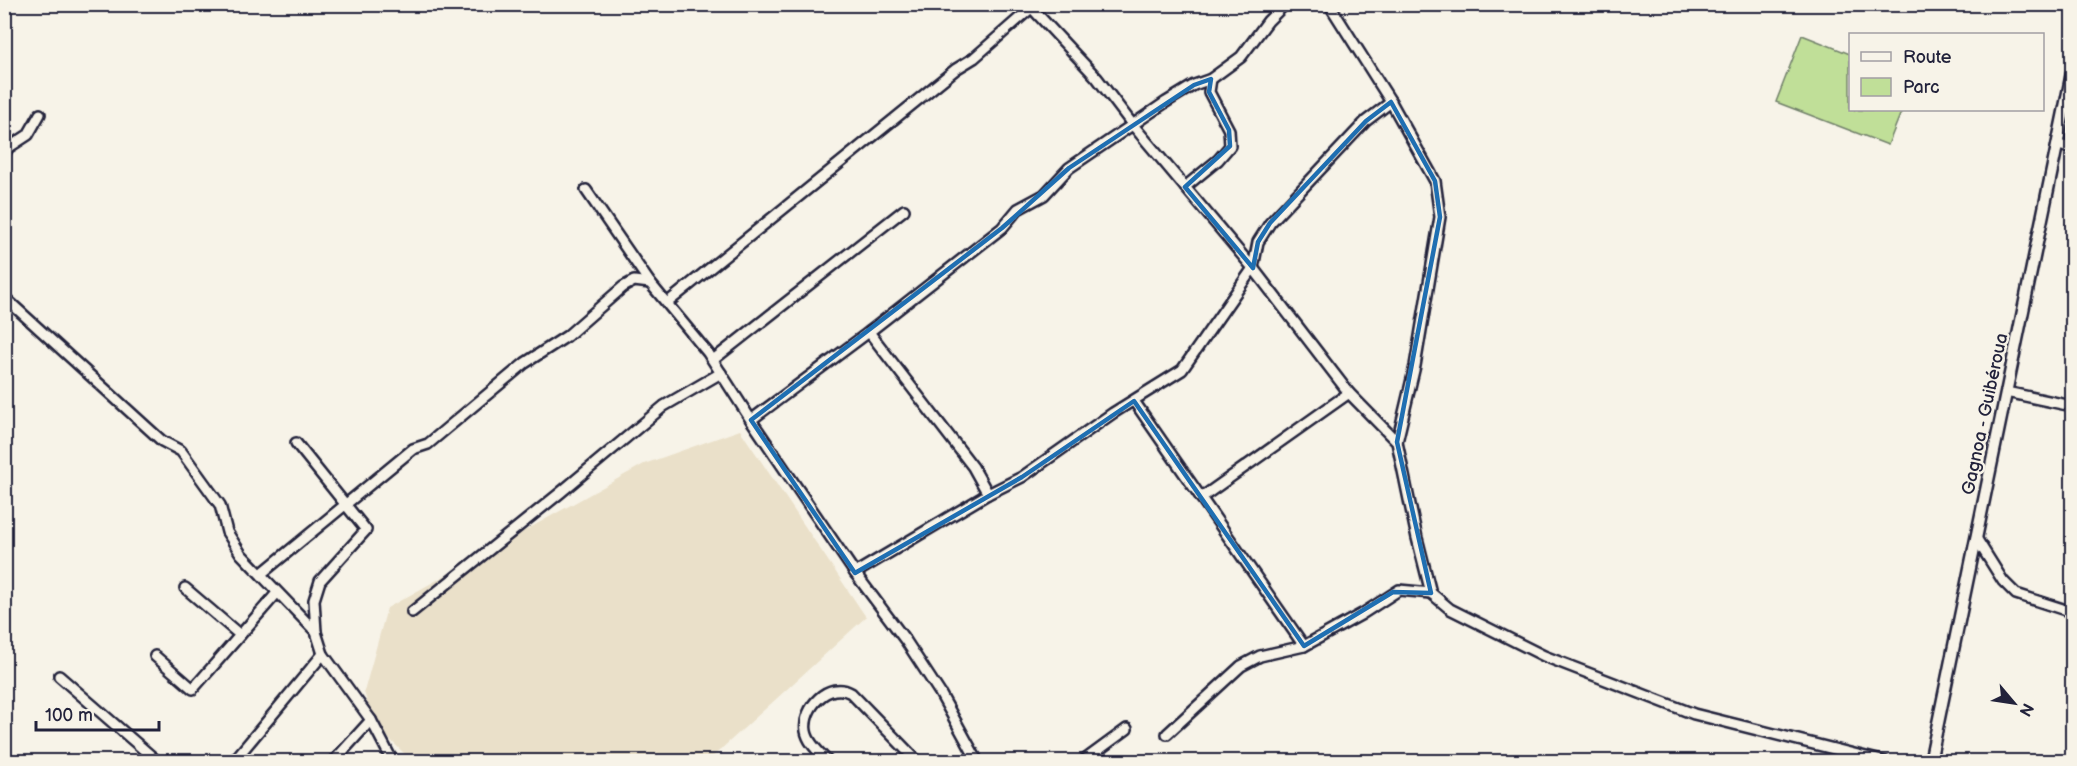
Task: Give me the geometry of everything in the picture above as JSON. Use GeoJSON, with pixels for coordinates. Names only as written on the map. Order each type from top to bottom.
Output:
{"type":"FeatureCollection","features":[{"type":"Feature","properties":{"kind":"main road","name":"Gagnoa - Guibéroua"},"geometry":{"type":"LineString","coordinates":[[1930,762],[2073,73]]}},
{"type":"Feature","properties":{"kind":"street"},"geometry":{"type":"LineString","coordinates":[[751,420],[1002,228],[1018,209],[1044,195],[1069,168],[1132,124],[1194,85],[1211,79],[1241,57],[1268,21],[1285,4]]}},
{"type":"Feature","properties":{"kind":"street"},"geometry":{"type":"LineString","coordinates":[[1329,4],[1391,102],[1435,181],[1440,217],[1415,366],[1397,441],[1431,593]]}},
{"type":"Feature","properties":{"kind":"street"},"geometry":{"type":"LineString","coordinates":[[667,303],[956,69],[974,58],[1029,6],[1096,78],[1253,267],[1349,393],[1397,441]]}},
{"type":"Feature","properties":{"kind":"street"},"geometry":{"type":"LineString","coordinates":[[1185,187],[1218,160],[1230,146],[1229,130],[1209,92],[1211,79]]}},
{"type":"Feature","properties":{"kind":"street"},"geometry":{"type":"LineString","coordinates":[[855,573],[988,494],[1022,477],[1113,413],[1182,370],[1253,267],[1258,242],[1270,223],[1366,121],[1391,102]]}},
{"type":"Feature","properties":{"kind":"street"},"geometry":{"type":"LineString","coordinates":[[4,154],[8,148],[28,135],[40,114]]}},
{"type":"Feature","properties":{"kind":"street"},"geometry":{"type":"LineString","coordinates":[[2058,145],[2073,148]]}},
{"type":"Feature","properties":{"kind":"street"},"geometry":{"type":"LineString","coordinates":[[586,190],[650,283],[713,360],[855,573],[906,641],[940,693],[978,762]]}},
{"type":"Feature","properties":{"kind":"street"},"geometry":{"type":"LineString","coordinates":[[713,360],[904,210]]}},
{"type":"Feature","properties":{"kind":"street"},"geometry":{"type":"LineString","coordinates":[[261,574],[413,449],[428,444],[525,363],[567,336],[623,287],[634,281],[650,283]]}},
{"type":"Feature","properties":{"kind":"street"},"geometry":{"type":"LineString","coordinates":[[4,297],[162,441],[181,451],[219,505],[226,532],[241,555],[316,632]]}},
{"type":"Feature","properties":{"kind":"street"},"geometry":{"type":"LineString","coordinates":[[869,332],[973,467],[988,494]]}},
{"type":"Feature","properties":{"kind":"street"},"geometry":{"type":"LineString","coordinates":[[412,612],[664,406],[721,373]]}},
{"type":"Feature","properties":{"kind":"street"},"geometry":{"type":"LineString","coordinates":[[1201,498],[1349,393]]}},
{"type":"Feature","properties":{"kind":"street"},"geometry":{"type":"LineString","coordinates":[[2006,393],[2073,406]]}},
{"type":"Feature","properties":{"kind":"street"},"geometry":{"type":"LineString","coordinates":[[1134,401],[1304,646]]}},
{"type":"Feature","properties":{"kind":"street"},"geometry":{"type":"LineString","coordinates":[[296,444],[366,530],[320,581],[314,600],[316,632],[323,654],[371,720],[393,762]]}},
{"type":"Feature","properties":{"kind":"street"},"geometry":{"type":"LineString","coordinates":[[1976,538],[2003,581],[2016,594],[2073,612]]}},
{"type":"Feature","properties":{"kind":"street"},"geometry":{"type":"LineString","coordinates":[[185,588],[240,635]]}},
{"type":"Feature","properties":{"kind":"street"},"geometry":{"type":"LineString","coordinates":[[1167,734],[1241,666],[1260,656],[1304,646],[1362,614],[1399,590],[1431,593],[1450,609],[1544,656],[1694,714],[1886,762]]}},
{"type":"Feature","properties":{"kind":"street"},"geometry":{"type":"LineString","coordinates":[[155,656],[193,689],[278,593]]}},
{"type":"Feature","properties":{"kind":"street"},"geometry":{"type":"LineString","coordinates":[[233,762],[323,654]]}},
{"type":"Feature","properties":{"kind":"street"},"geometry":{"type":"LineString","coordinates":[[58,676],[158,762]]}},
{"type":"Feature","properties":{"kind":"street"},"geometry":{"type":"LineString","coordinates":[[828,762],[810,742],[806,732],[806,721],[808,712],[822,696],[839,689],[851,693],[918,762]]}},
{"type":"Feature","properties":{"kind":"street"},"geometry":{"type":"LineString","coordinates":[[333,762],[371,720]]}},
{"type":"Feature","properties":{"kind":"street"},"geometry":{"type":"LineString","coordinates":[[1082,762],[1127,729]]}},
{"type":"Feature","properties":{"kind":"highlighted area"},"geometry":{"type":"Polygon","coordinates":[[[1211,79],[1209,92],[1229,130],[1230,146],[1185,187],[1253,268],[1258,242],[1270,223],[1366,121],[1391,102],[1435,181],[1440,217],[1397,442],[1431,593],[1393,592],[1304,646],[1134,401],[1022,477],[855,573],[751,420],[1002,228],[1069,168],[1194,85],[1211,79]]]}},
{"type":"Feature","properties":{"kind":"shaded area"},"geometry":{"type":"Polygon","coordinates":[[[740,430],[866,617],[708,761],[412,761],[374,724],[364,692],[387,608],[644,464],[740,430]]]}},
{"type":"Feature","properties":{"kind":"green space"},"geometry":{"type":"Polygon","coordinates":[[[1802,35],[1849,54],[1849,111],[1902,111],[1888,145],[1776,102],[1802,35]]]}}]}
